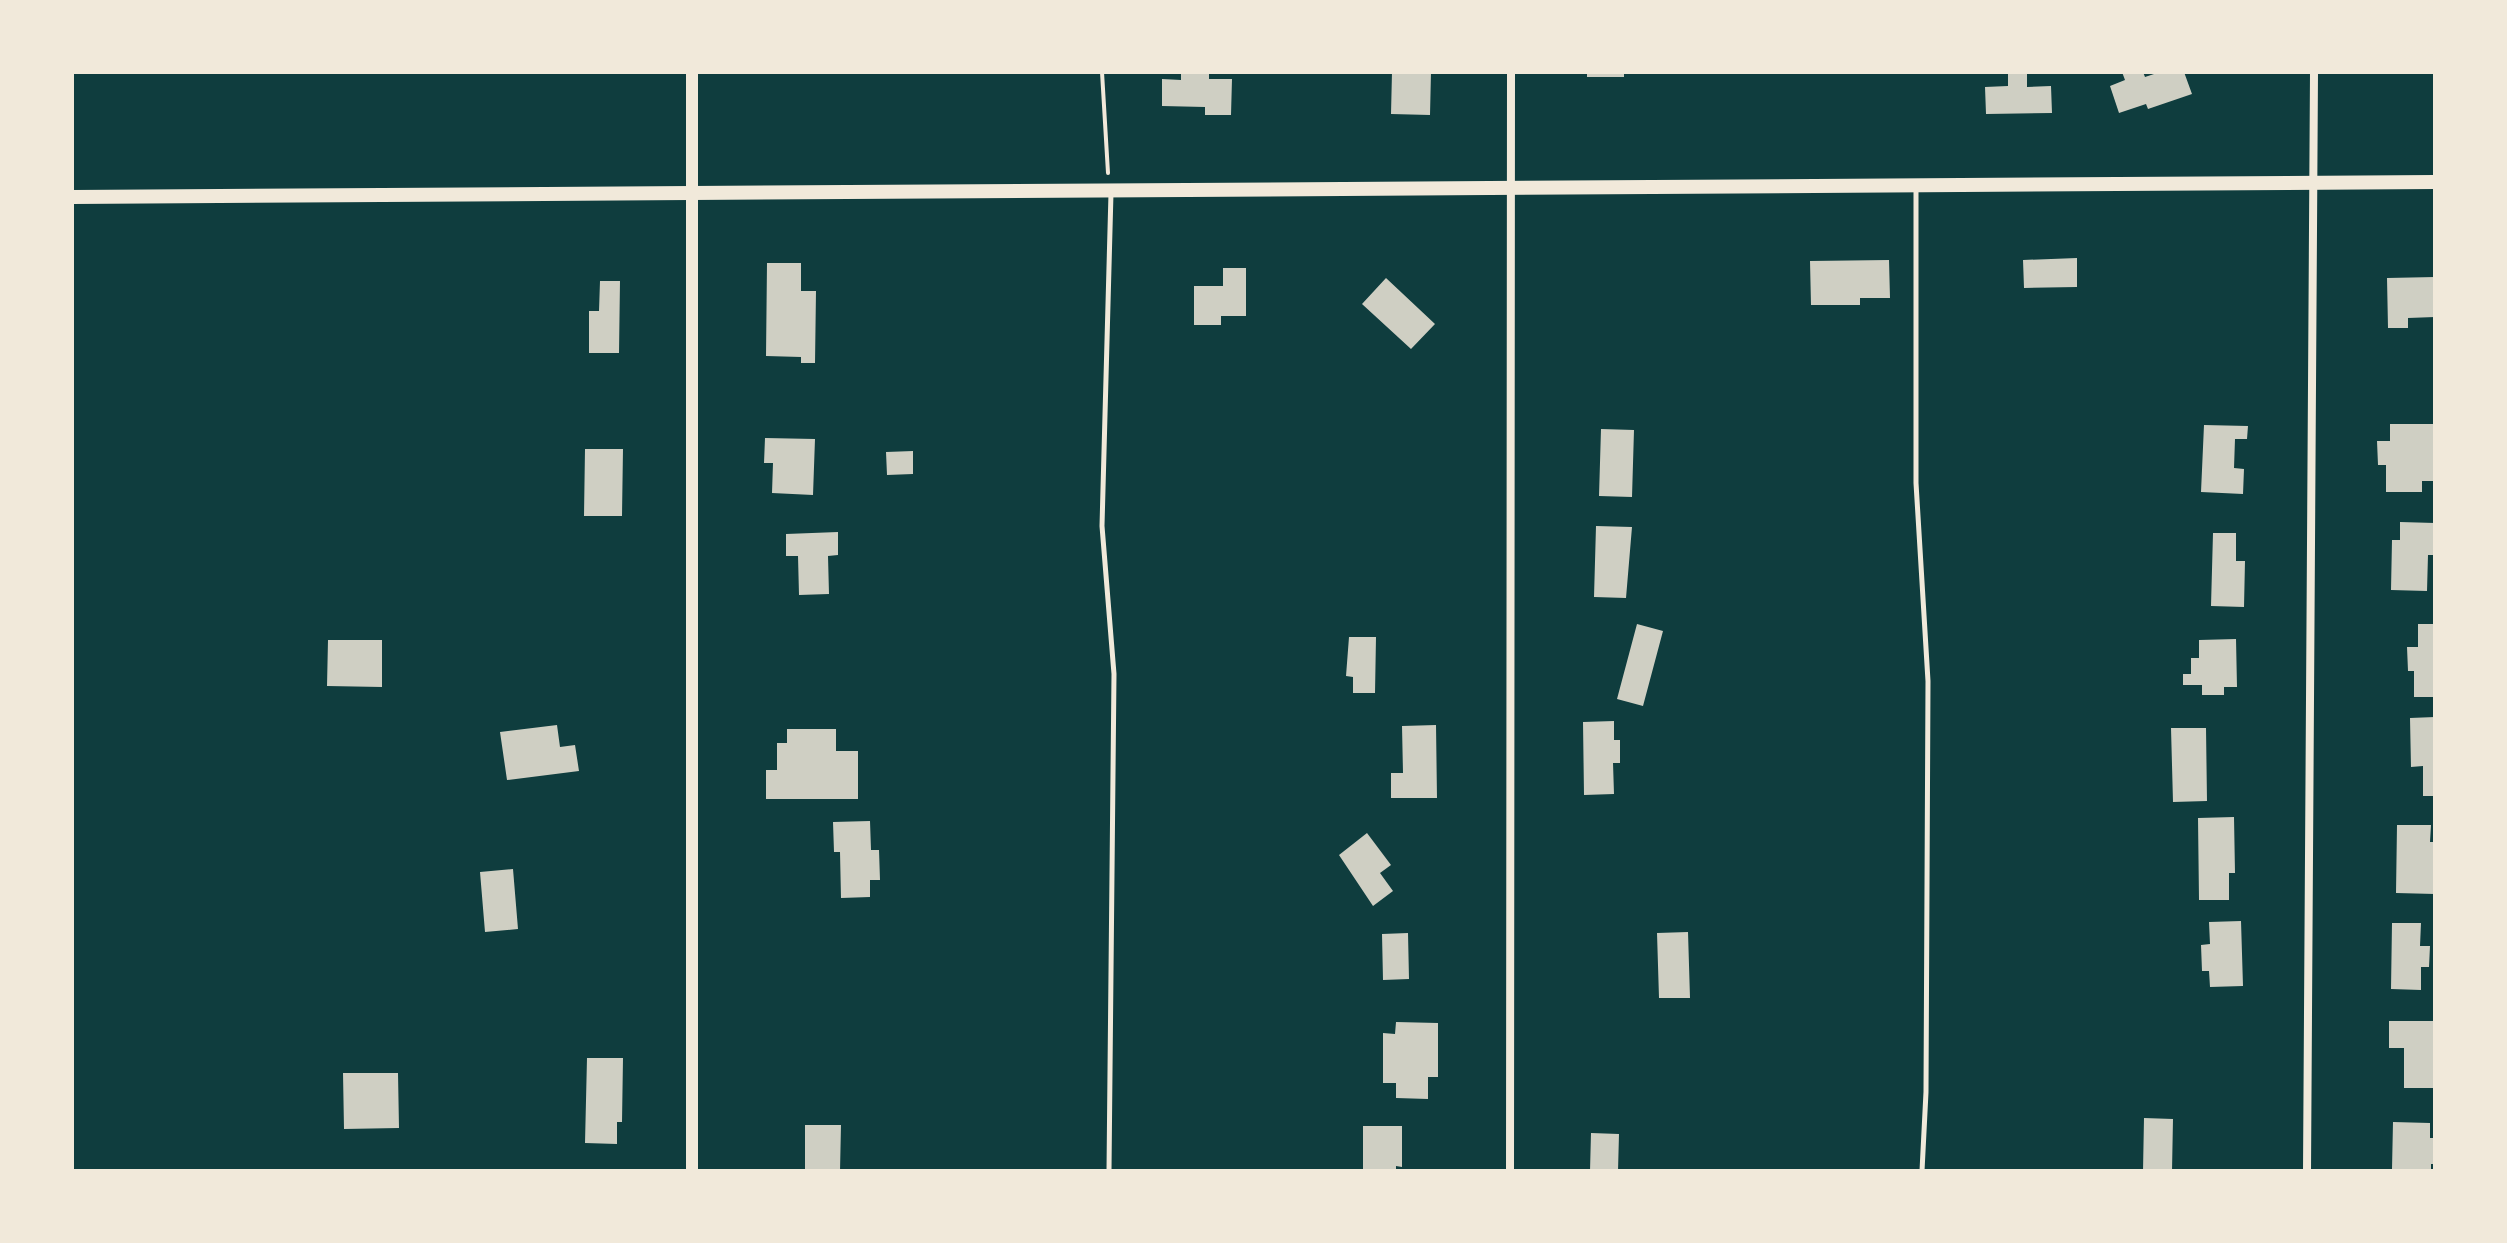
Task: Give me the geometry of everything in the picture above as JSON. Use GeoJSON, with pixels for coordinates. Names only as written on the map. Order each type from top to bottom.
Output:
{"type":"FeatureCollection","features":[{"type":"Feature","properties":{"kind":"main road"},"geometry":{"type":"LineString","coordinates":[[72,197],[2435,182]]}},
{"type":"Feature","properties":{"kind":"street"},"geometry":{"type":"LineString","coordinates":[[692,72],[692,1171]]}},
{"type":"Feature","properties":{"kind":"street"},"geometry":{"type":"LineString","coordinates":[[1510,1171],[1511,72]]}},
{"type":"Feature","properties":{"kind":"street"},"geometry":{"type":"LineString","coordinates":[[2307,1171],[2314,72]]}},
{"type":"Feature","properties":{"kind":"lane"},"geometry":{"type":"LineString","coordinates":[[1916,185],[1916,483],[1928,681],[1926,1092],[1922,1171]]}},
{"type":"Feature","properties":{"kind":"lane"},"geometry":{"type":"LineString","coordinates":[[1109,1171],[1114,674],[1102,526],[1112,189]]}},
{"type":"Feature","properties":{"kind":"path"},"geometry":{"type":"LineString","coordinates":[[1102,72],[1105,162],[1112,189]]}},
{"type":"Feature","properties":{"kind":"building"},"geometry":{"type":"Polygon","coordinates":[[[1181,72],[1209,73],[1209,79],[1232,79],[1231,115],[1205,115],[1205,107],[1162,106],[1162,79],[1181,80],[1181,72]]]}},
{"type":"Feature","properties":{"kind":"building"},"geometry":{"type":"Polygon","coordinates":[[[1392,72],[1431,72],[1430,115],[1391,114],[1392,72]]]}},
{"type":"Feature","properties":{"kind":"building"},"geometry":{"type":"Polygon","coordinates":[[[1587,72],[1624,72],[1624,77],[1587,77],[1587,72]]]}},
{"type":"Feature","properties":{"kind":"building"},"geometry":{"type":"Polygon","coordinates":[[[2008,72],[2027,72],[2027,87],[2051,86],[2052,113],[1986,114],[1985,87],[2008,86],[2008,72]]]}},
{"type":"Feature","properties":{"kind":"building"},"geometry":{"type":"Polygon","coordinates":[[[2122,72],[2143,72],[2145,77],[2160,72],[2184,72],[2192,94],[2148,109],[2146,104],[2119,113],[2110,86],[2125,80],[2122,72]]]}},
{"type":"Feature","properties":{"kind":"building"},"geometry":{"type":"Polygon","coordinates":[[[2077,258],[2077,287],[2024,288],[2023,260],[2077,258]]]}},
{"type":"Feature","properties":{"kind":"building"},"geometry":{"type":"Polygon","coordinates":[[[1889,260],[1890,298],[1860,298],[1860,305],[1811,305],[1810,261],[1889,260]]]}},
{"type":"Feature","properties":{"kind":"building"},"geometry":{"type":"Polygon","coordinates":[[[767,263],[801,263],[801,291],[816,291],[815,363],[801,363],[801,357],[766,356],[767,263]]]}},
{"type":"Feature","properties":{"kind":"building"},"geometry":{"type":"Polygon","coordinates":[[[1223,268],[1246,268],[1246,316],[1221,316],[1221,325],[1194,325],[1194,286],[1223,286],[1223,268]]]}},
{"type":"Feature","properties":{"kind":"building"},"geometry":{"type":"Polygon","coordinates":[[[2435,277],[2435,317],[2408,318],[2408,328],[2388,328],[2387,278],[2435,277]]]}},
{"type":"Feature","properties":{"kind":"building"},"geometry":{"type":"Polygon","coordinates":[[[1386,278],[1435,324],[1411,349],[1362,304],[1386,278]]]}},
{"type":"Feature","properties":{"kind":"building"},"geometry":{"type":"Polygon","coordinates":[[[600,281],[620,281],[619,353],[589,353],[589,311],[599,311],[600,281]]]}},
{"type":"Feature","properties":{"kind":"building"},"geometry":{"type":"Polygon","coordinates":[[[2390,424],[2435,424],[2435,481],[2422,481],[2422,492],[2386,492],[2386,465],[2378,465],[2377,441],[2390,441],[2390,424]]]}},
{"type":"Feature","properties":{"kind":"building"},"geometry":{"type":"Polygon","coordinates":[[[2204,425],[2248,426],[2247,439],[2235,439],[2234,468],[2244,469],[2243,494],[2201,492],[2204,425]]]}},
{"type":"Feature","properties":{"kind":"building"},"geometry":{"type":"Polygon","coordinates":[[[1601,429],[1634,430],[1632,497],[1599,496],[1601,429]]]}},
{"type":"Feature","properties":{"kind":"building"},"geometry":{"type":"Polygon","coordinates":[[[765,438],[815,439],[813,495],[772,493],[773,463],[764,463],[765,438]]]}},
{"type":"Feature","properties":{"kind":"building"},"geometry":{"type":"Polygon","coordinates":[[[585,449],[623,449],[622,516],[584,516],[585,449]]]}},
{"type":"Feature","properties":{"kind":"building"},"geometry":{"type":"Polygon","coordinates":[[[913,451],[913,474],[887,475],[886,452],[913,451]]]}},
{"type":"Feature","properties":{"kind":"building"},"geometry":{"type":"Polygon","coordinates":[[[2400,522],[2435,523],[2435,555],[2428,555],[2427,591],[2391,590],[2392,540],[2400,540],[2400,522]]]}},
{"type":"Feature","properties":{"kind":"building"},"geometry":{"type":"Polygon","coordinates":[[[1596,526],[1632,527],[1626,598],[1594,597],[1596,526]]]}},
{"type":"Feature","properties":{"kind":"building"},"geometry":{"type":"Polygon","coordinates":[[[838,532],[838,555],[828,556],[829,594],[799,595],[798,556],[786,556],[786,534],[838,532]]]}},
{"type":"Feature","properties":{"kind":"building"},"geometry":{"type":"Polygon","coordinates":[[[2213,533],[2236,533],[2236,561],[2245,561],[2244,607],[2211,606],[2213,533]]]}},
{"type":"Feature","properties":{"kind":"building"},"geometry":{"type":"Polygon","coordinates":[[[1637,624],[1663,631],[1643,706],[1617,699],[1637,624]]]}},
{"type":"Feature","properties":{"kind":"building"},"geometry":{"type":"Polygon","coordinates":[[[2418,624],[2435,624],[2435,697],[2414,697],[2414,671],[2408,671],[2407,647],[2418,647],[2418,624]]]}},
{"type":"Feature","properties":{"kind":"building"},"geometry":{"type":"Polygon","coordinates":[[[1349,637],[1376,637],[1375,693],[1353,693],[1353,677],[1346,676],[1349,637]]]}},
{"type":"Feature","properties":{"kind":"building"},"geometry":{"type":"Polygon","coordinates":[[[2236,639],[2237,687],[2224,687],[2224,695],[2202,695],[2202,685],[2183,685],[2183,674],[2191,674],[2191,658],[2199,658],[2199,640],[2236,639]]]}},
{"type":"Feature","properties":{"kind":"building"},"geometry":{"type":"Polygon","coordinates":[[[328,640],[382,640],[382,687],[327,686],[328,640]]]}},
{"type":"Feature","properties":{"kind":"building"},"geometry":{"type":"Polygon","coordinates":[[[2435,717],[2435,796],[2423,796],[2423,766],[2411,767],[2410,718],[2435,717]]]}},
{"type":"Feature","properties":{"kind":"building"},"geometry":{"type":"Polygon","coordinates":[[[1614,721],[1614,740],[1620,740],[1620,763],[1613,763],[1614,794],[1584,795],[1583,722],[1614,721]]]}},
{"type":"Feature","properties":{"kind":"building"},"geometry":{"type":"Polygon","coordinates":[[[557,725],[560,747],[575,745],[579,771],[507,780],[500,732],[557,725]]]}},
{"type":"Feature","properties":{"kind":"building"},"geometry":{"type":"Polygon","coordinates":[[[1436,725],[1437,798],[1391,798],[1391,773],[1403,773],[1402,726],[1436,725]]]}},
{"type":"Feature","properties":{"kind":"building"},"geometry":{"type":"Polygon","coordinates":[[[2171,728],[2206,728],[2207,801],[2173,802],[2171,728]]]}},
{"type":"Feature","properties":{"kind":"building"},"geometry":{"type":"Polygon","coordinates":[[[787,729],[836,729],[836,751],[858,751],[858,799],[766,799],[766,770],[777,770],[777,743],[787,743],[787,729]]]}},
{"type":"Feature","properties":{"kind":"building"},"geometry":{"type":"Polygon","coordinates":[[[2234,817],[2235,873],[2229,873],[2229,900],[2199,900],[2198,818],[2234,817]]]}},
{"type":"Feature","properties":{"kind":"building"},"geometry":{"type":"Polygon","coordinates":[[[870,821],[871,850],[879,850],[880,880],[870,880],[870,897],[841,898],[840,852],[834,852],[833,822],[870,821]]]}},
{"type":"Feature","properties":{"kind":"building"},"geometry":{"type":"Polygon","coordinates":[[[2397,825],[2431,825],[2430,842],[2435,842],[2435,894],[2396,893],[2397,825]]]}},
{"type":"Feature","properties":{"kind":"building"},"geometry":{"type":"Polygon","coordinates":[[[1367,833],[1391,865],[1380,873],[1393,891],[1373,906],[1339,855],[1367,833]]]}},
{"type":"Feature","properties":{"kind":"building"},"geometry":{"type":"Polygon","coordinates":[[[513,869],[518,929],[485,932],[480,872],[513,869]]]}},
{"type":"Feature","properties":{"kind":"building"},"geometry":{"type":"Polygon","coordinates":[[[2241,921],[2243,986],[2210,987],[2209,971],[2202,971],[2201,945],[2210,944],[2209,922],[2241,921]]]}},
{"type":"Feature","properties":{"kind":"building"},"geometry":{"type":"Polygon","coordinates":[[[2392,923],[2421,923],[2420,946],[2430,946],[2429,967],[2421,967],[2421,990],[2391,989],[2392,923]]]}},
{"type":"Feature","properties":{"kind":"building"},"geometry":{"type":"Polygon","coordinates":[[[1688,932],[1690,998],[1659,998],[1657,933],[1688,932]]]}},
{"type":"Feature","properties":{"kind":"building"},"geometry":{"type":"Polygon","coordinates":[[[1408,933],[1409,979],[1383,980],[1382,934],[1408,933]]]}},
{"type":"Feature","properties":{"kind":"building"},"geometry":{"type":"Polygon","coordinates":[[[2389,1021],[2435,1021],[2435,1088],[2404,1088],[2404,1048],[2389,1048],[2389,1021]]]}},
{"type":"Feature","properties":{"kind":"building"},"geometry":{"type":"Polygon","coordinates":[[[1396,1022],[1438,1023],[1438,1077],[1428,1077],[1428,1099],[1396,1098],[1396,1083],[1383,1083],[1383,1033],[1395,1034],[1396,1022]]]}},
{"type":"Feature","properties":{"kind":"building"},"geometry":{"type":"Polygon","coordinates":[[[587,1058],[623,1058],[622,1122],[617,1122],[617,1144],[585,1143],[587,1058]]]}},
{"type":"Feature","properties":{"kind":"building"},"geometry":{"type":"Polygon","coordinates":[[[343,1073],[398,1073],[399,1128],[344,1129],[343,1073]]]}},
{"type":"Feature","properties":{"kind":"building"},"geometry":{"type":"Polygon","coordinates":[[[2144,1118],[2173,1119],[2172,1171],[2143,1171],[2144,1118]]]}},
{"type":"Feature","properties":{"kind":"building"},"geometry":{"type":"Polygon","coordinates":[[[2393,1122],[2430,1123],[2430,1138],[2435,1138],[2435,1164],[2431,1164],[2431,1171],[2392,1169],[2393,1122]]]}},
{"type":"Feature","properties":{"kind":"building"},"geometry":{"type":"Polygon","coordinates":[[[805,1125],[841,1125],[840,1171],[805,1171],[805,1125]]]}},
{"type":"Feature","properties":{"kind":"building"},"geometry":{"type":"Polygon","coordinates":[[[1363,1126],[1402,1126],[1402,1167],[1396,1166],[1396,1171],[1363,1171],[1363,1126]]]}},
{"type":"Feature","properties":{"kind":"building"},"geometry":{"type":"Polygon","coordinates":[[[1591,1133],[1619,1134],[1618,1171],[1590,1171],[1591,1133]]]}}]}
